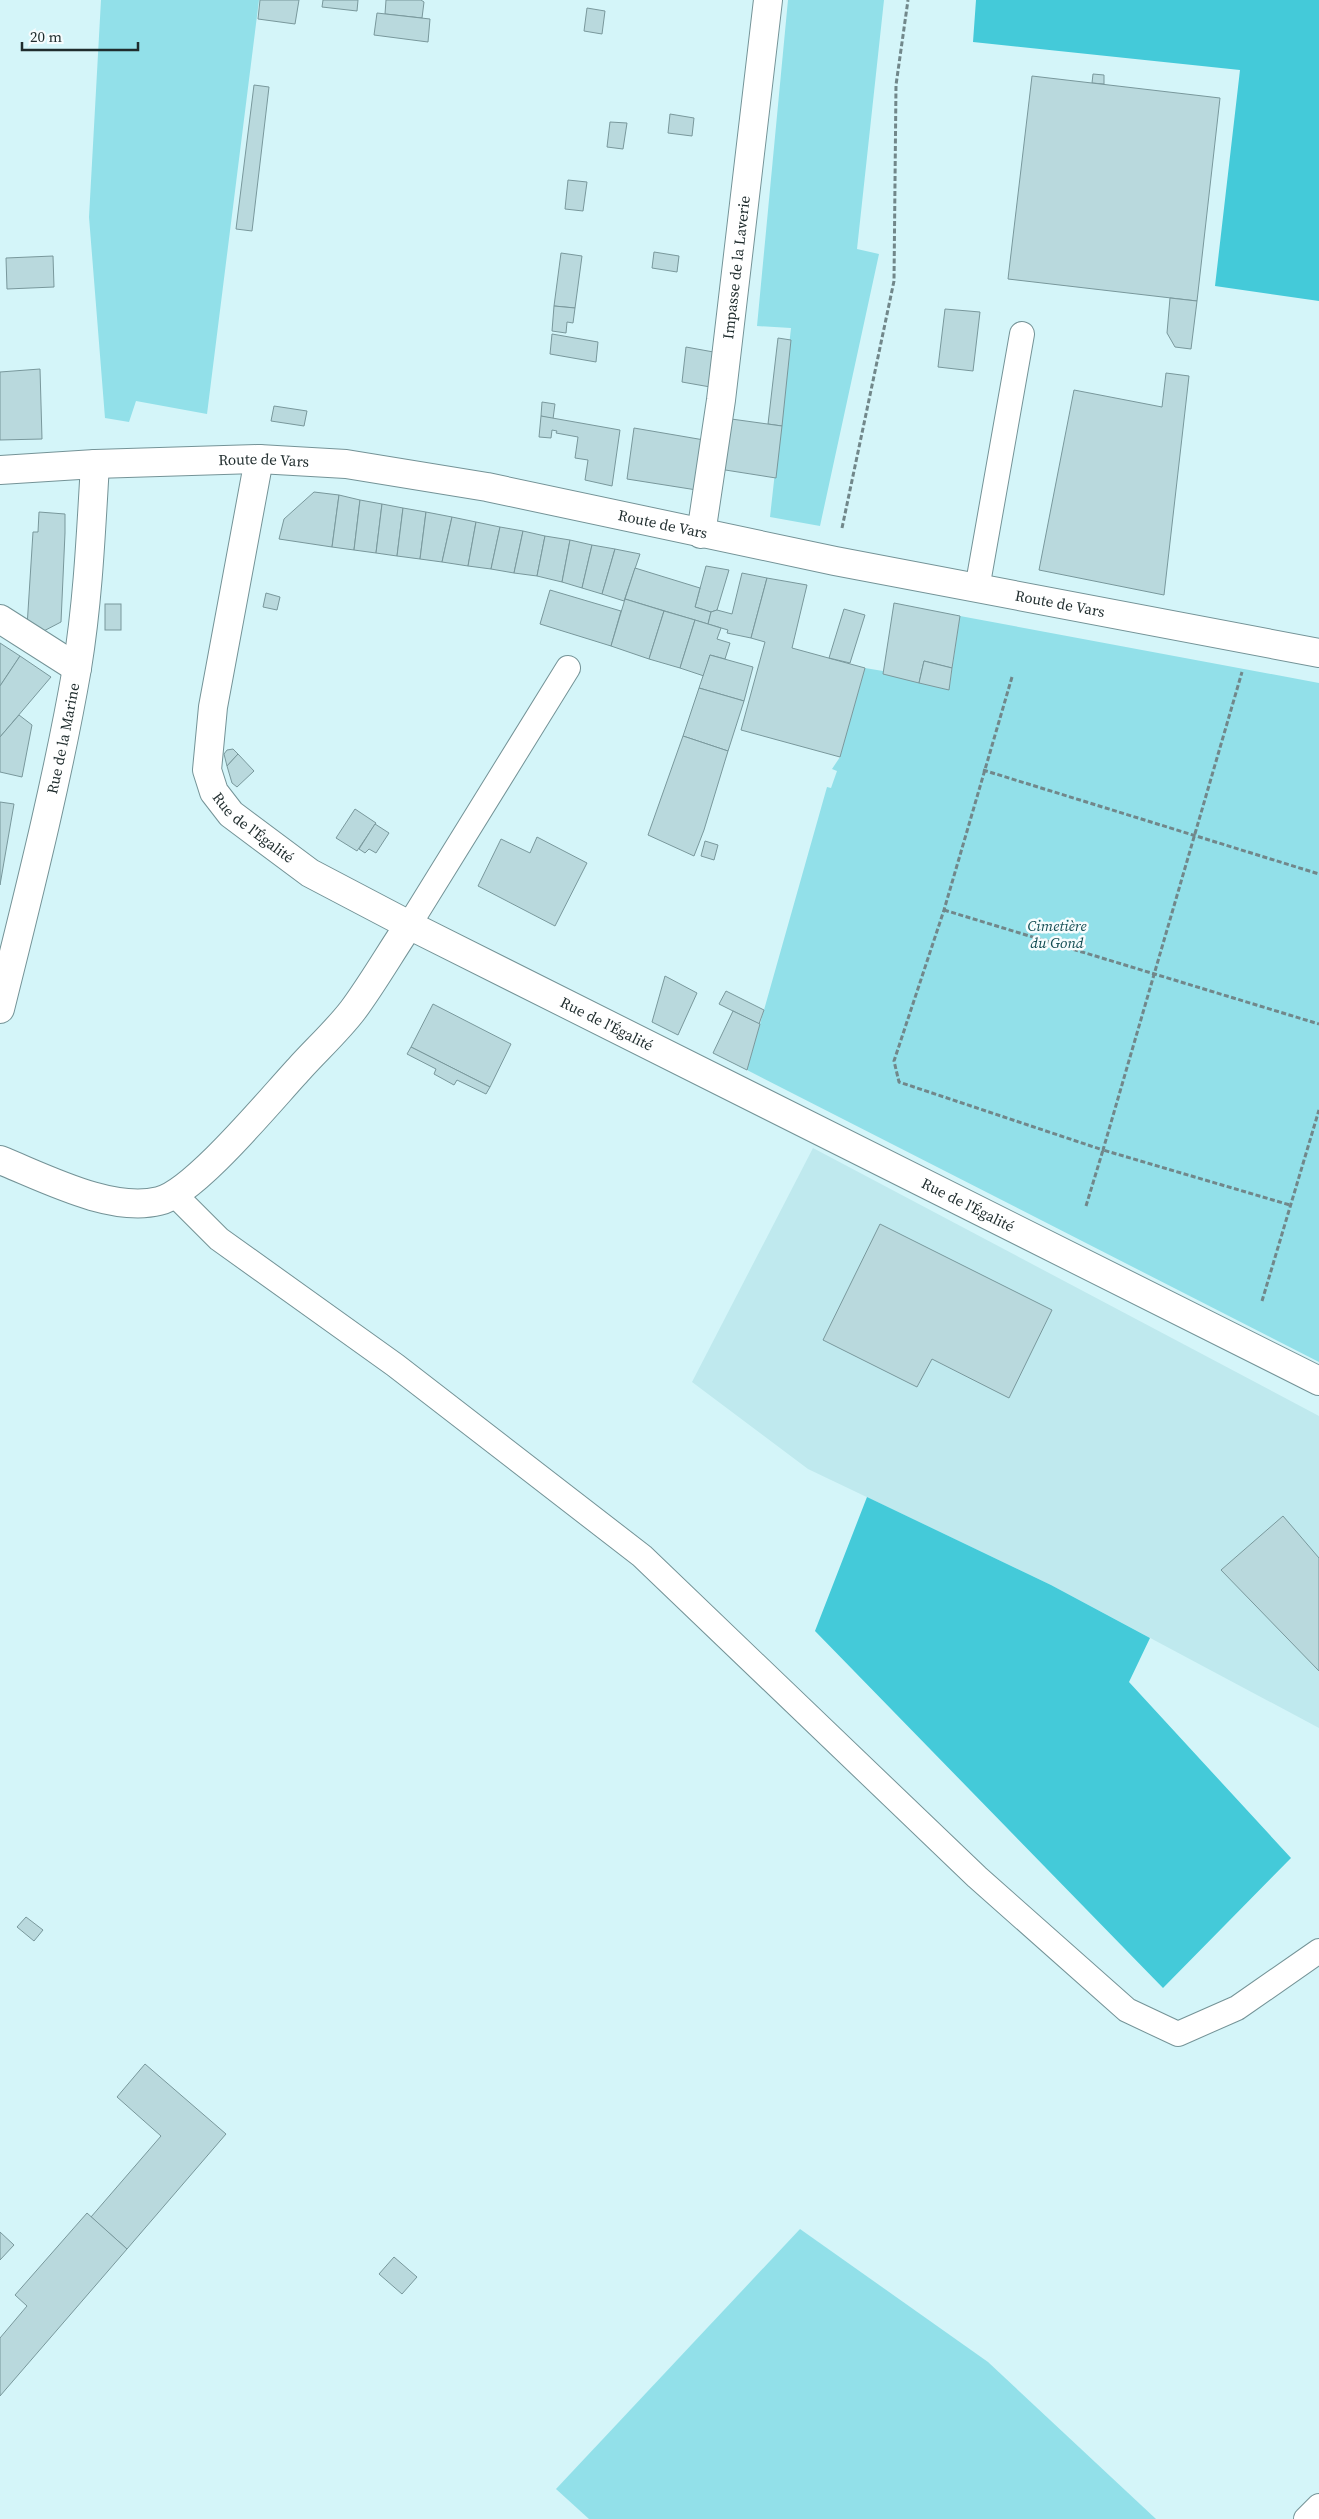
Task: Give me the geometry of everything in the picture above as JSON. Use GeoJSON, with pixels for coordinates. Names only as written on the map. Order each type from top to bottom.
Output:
{"type":"FeatureCollection","features":[{"type":"Feature","properties":{"kind":"street","name":"Impasse de la Laverie"},"geometry":{"type":"LineString","coordinates":[[701,534],[721,400],[768,0]]}},
{"type":"Feature","properties":{"kind":"street","name":"Route de Vars"},"geometry":{"type":"LineString","coordinates":[[0,470],[95,464],[259,459],[346,464],[487,487],[835,561],[1319,653]]}},
{"type":"Feature","properties":{"kind":"street","name":"Rue de l'Égalité"},"geometry":{"type":"LineString","coordinates":[[259,459],[213,707],[207,770],[214,792],[231,814],[310,873],[409,925],[670,1054],[1319,1381]]}},
{"type":"Feature","properties":{"kind":"street","name":"Rue de la Marine"},"geometry":{"type":"LineString","coordinates":[[0,1009],[43,835],[77,668],[86,601],[95,464]]}},
{"type":"Feature","properties":{"kind":"street"},"geometry":{"type":"LineString","coordinates":[[0,619],[77,668]]}},
{"type":"Feature","properties":{"kind":"street"},"geometry":{"type":"LineString","coordinates":[[0,1160],[83,1192],[115,1202],[143,1204],[160,1201],[175,1195],[221,1154],[351,1012],[409,925]]}},
{"type":"Feature","properties":{"kind":"lane"},"geometry":{"type":"LineString","coordinates":[[977,588],[1022,334]]}},
{"type":"Feature","properties":{"kind":"lane"},"geometry":{"type":"LineString","coordinates":[[409,925],[568,668]]}},
{"type":"Feature","properties":{"kind":"lane"},"geometry":{"type":"LineString","coordinates":[[175,1195],[219,1239],[395,1365],[642,1556],[977,1877],[1127,2010],[1178,2034],[1237,2008],[1319,1951]]}},
{"type":"Feature","properties":{"kind":"lane"},"geometry":{"type":"LineString","coordinates":[[1306,2519],[1319,2506]]}},
{"type":"Feature","properties":{"kind":"path"},"geometry":{"type":"LineString","coordinates":[[835,561],[894,281],[896,85],[908,0]]}},
{"type":"Feature","properties":{"kind":"path"},"geometry":{"type":"LineString","coordinates":[[1086,1206],[1243,668],[1248,639]]}},
{"type":"Feature","properties":{"kind":"path"},"geometry":{"type":"LineString","coordinates":[[1012,677],[983,770],[944,910],[894,1061],[899,1082],[1103,1150],[1290,1205]]}},
{"type":"Feature","properties":{"kind":"path"},"geometry":{"type":"LineString","coordinates":[[983,770],[1319,874]]}},
{"type":"Feature","properties":{"kind":"path"},"geometry":{"type":"LineString","coordinates":[[944,910],[1319,1024]]}},
{"type":"Feature","properties":{"kind":"path"},"geometry":{"type":"LineString","coordinates":[[1262,1301],[1319,1110]]}},
{"type":"Feature","properties":{"kind":"shaded area"},"geometry":{"type":"Polygon","coordinates":[[[976,0],[1319,0],[1319,301],[1215,286],[1240,70],[973,42],[976,0]]]}},
{"type":"Feature","properties":{"kind":"shaded area"},"geometry":{"type":"Polygon","coordinates":[[[813,1148],[1319,1416],[1319,1728],[1051,1585],[808,1469],[692,1382],[813,1148]]]}},
{"type":"Feature","properties":{"kind":"shaded area"},"geometry":{"type":"Polygon","coordinates":[[[867,1497],[1051,1585],[1150,1638],[1129,1682],[1291,1858],[1163,1988],[815,1631],[867,1497]]]}},
{"type":"Feature","properties":{"kind":"green space"},"geometry":{"type":"Polygon","coordinates":[[[101,0],[259,0],[207,414],[136,401],[129,422],[105,418],[89,217],[101,0]]]}},
{"type":"Feature","properties":{"kind":"green space"},"geometry":{"type":"Polygon","coordinates":[[[788,0],[884,0],[857,249],[879,254],[820,526],[770,517],[791,328],[757,326],[788,0]]]}},
{"type":"Feature","properties":{"kind":"green space","name":"Cimetière du Gond"},"geometry":{"type":"Polygon","coordinates":[[[960,616],[1319,683],[1319,1362],[747,1070],[827,787],[831,788],[837,771],[832,769],[840,757],[865,668],[883,671],[883,674],[949,690],[960,616]]]}},
{"type":"Feature","properties":{"kind":"green space"},"geometry":{"type":"Polygon","coordinates":[[[800,2229],[988,2362],[1156,2519],[589,2519],[556,2489],[800,2229]]]}},
{"type":"Feature","properties":{"kind":"building"},"geometry":{"type":"Polygon","coordinates":[[[260,0],[299,0],[295,24],[258,19],[260,0]]]}},
{"type":"Feature","properties":{"kind":"building"},"geometry":{"type":"Polygon","coordinates":[[[323,0],[358,0],[357,11],[322,7],[323,0]]]}},
{"type":"Feature","properties":{"kind":"building"},"geometry":{"type":"Polygon","coordinates":[[[386,0],[421,0],[424,2],[422,18],[385,14],[386,0]]]}},
{"type":"Feature","properties":{"kind":"building"},"geometry":{"type":"Polygon","coordinates":[[[587,8],[605,11],[602,34],[584,31],[587,8]]]}},
{"type":"Feature","properties":{"kind":"building"},"geometry":{"type":"Polygon","coordinates":[[[377,13],[430,19],[428,42],[374,35],[377,13]]]}},
{"type":"Feature","properties":{"kind":"building"},"geometry":{"type":"Polygon","coordinates":[[[1093,74],[1104,75],[1104,84],[1092,83],[1093,74]]]}},
{"type":"Feature","properties":{"kind":"building"},"geometry":{"type":"Polygon","coordinates":[[[1032,76],[1220,98],[1197,301],[1008,279],[1032,76]]]}},
{"type":"Feature","properties":{"kind":"building"},"geometry":{"type":"Polygon","coordinates":[[[254,85],[269,87],[252,231],[236,229],[254,85]]]}},
{"type":"Feature","properties":{"kind":"building"},"geometry":{"type":"Polygon","coordinates":[[[670,114],[694,118],[692,136],[668,133],[670,114]]]}},
{"type":"Feature","properties":{"kind":"building"},"geometry":{"type":"Polygon","coordinates":[[[610,122],[627,123],[623,149],[607,147],[610,122]]]}},
{"type":"Feature","properties":{"kind":"building"},"geometry":{"type":"Polygon","coordinates":[[[568,180],[587,182],[583,211],[565,209],[568,180]]]}},
{"type":"Feature","properties":{"kind":"building"},"geometry":{"type":"Polygon","coordinates":[[[654,252],[679,256],[677,272],[652,268],[654,252]]]}},
{"type":"Feature","properties":{"kind":"building"},"geometry":{"type":"Polygon","coordinates":[[[561,253],[582,256],[575,308],[554,306],[561,253]]]}},
{"type":"Feature","properties":{"kind":"building"},"geometry":{"type":"Polygon","coordinates":[[[53,256],[54,287],[7,289],[6,258],[53,256]]]}},
{"type":"Feature","properties":{"kind":"building"},"geometry":{"type":"Polygon","coordinates":[[[1170,298],[1197,301],[1191,349],[1175,347],[1167,333],[1170,298]]]}},
{"type":"Feature","properties":{"kind":"building"},"geometry":{"type":"Polygon","coordinates":[[[554,306],[575,308],[573,323],[567,322],[566,333],[552,331],[554,306]]]}},
{"type":"Feature","properties":{"kind":"building"},"geometry":{"type":"Polygon","coordinates":[[[945,309],[980,312],[973,371],[938,367],[945,309]]]}},
{"type":"Feature","properties":{"kind":"building"},"geometry":{"type":"Polygon","coordinates":[[[552,334],[598,342],[596,362],[550,354],[552,334]]]}},
{"type":"Feature","properties":{"kind":"building"},"geometry":{"type":"Polygon","coordinates":[[[778,338],[791,340],[782,426],[768,424],[778,338]]]}},
{"type":"Feature","properties":{"kind":"building"},"geometry":{"type":"Polygon","coordinates":[[[686,347],[719,353],[716,388],[682,382],[686,347]]]}},
{"type":"Feature","properties":{"kind":"building"},"geometry":{"type":"Polygon","coordinates":[[[40,369],[42,439],[0,440],[0,372],[40,369]]]}},
{"type":"Feature","properties":{"kind":"building"},"geometry":{"type":"Polygon","coordinates":[[[1166,373],[1189,376],[1164,595],[1039,570],[1074,390],[1162,407],[1166,373]]]}},
{"type":"Feature","properties":{"kind":"building"},"geometry":{"type":"Polygon","coordinates":[[[542,402],[555,404],[553,419],[541,416],[542,402]]]}},
{"type":"Feature","properties":{"kind":"building"},"geometry":{"type":"Polygon","coordinates":[[[274,406],[307,411],[304,426],[271,421],[274,406]]]}},
{"type":"Feature","properties":{"kind":"building"},"geometry":{"type":"Polygon","coordinates":[[[541,416],[620,430],[612,486],[585,480],[588,460],[575,458],[578,437],[556,433],[557,431],[552,430],[551,438],[539,437],[541,416]]]}},
{"type":"Feature","properties":{"kind":"building"},"geometry":{"type":"Polygon","coordinates":[[[724,418],[782,426],[776,478],[719,469],[724,418]]]}},
{"type":"Feature","properties":{"kind":"building"},"geometry":{"type":"Polygon","coordinates":[[[634,428],[710,441],[703,491],[627,479],[634,428]]]}},
{"type":"Feature","properties":{"kind":"building"},"geometry":{"type":"Polygon","coordinates":[[[314,492],[339,495],[332,547],[279,539],[284,519],[314,492]]]}},
{"type":"Feature","properties":{"kind":"building"},"geometry":{"type":"Polygon","coordinates":[[[339,495],[360,500],[354,550],[332,547],[339,495]]]}},
{"type":"Feature","properties":{"kind":"building"},"geometry":{"type":"Polygon","coordinates":[[[360,500],[382,504],[376,553],[354,550],[360,500]]]}},
{"type":"Feature","properties":{"kind":"building"},"geometry":{"type":"Polygon","coordinates":[[[382,504],[403,508],[397,556],[376,553],[382,504]]]}},
{"type":"Feature","properties":{"kind":"building"},"geometry":{"type":"Polygon","coordinates":[[[403,508],[426,512],[420,559],[397,556],[403,508]]]}},
{"type":"Feature","properties":{"kind":"building"},"geometry":{"type":"Polygon","coordinates":[[[39,512],[65,514],[65,533],[61,622],[38,634],[27,627],[33,532],[38,532],[39,512]]]}},
{"type":"Feature","properties":{"kind":"building"},"geometry":{"type":"Polygon","coordinates":[[[426,512],[452,517],[442,562],[420,559],[426,512]]]}},
{"type":"Feature","properties":{"kind":"building"},"geometry":{"type":"Polygon","coordinates":[[[452,517],[476,522],[468,566],[442,562],[452,517]]]}},
{"type":"Feature","properties":{"kind":"building"},"geometry":{"type":"Polygon","coordinates":[[[476,522],[500,527],[491,569],[468,566],[476,522]]]}},
{"type":"Feature","properties":{"kind":"building"},"geometry":{"type":"Polygon","coordinates":[[[500,527],[523,531],[514,573],[491,569],[500,527]]]}},
{"type":"Feature","properties":{"kind":"building"},"geometry":{"type":"Polygon","coordinates":[[[523,531],[545,536],[537,576],[514,573],[523,531]]]}},
{"type":"Feature","properties":{"kind":"building"},"geometry":{"type":"Polygon","coordinates":[[[545,536],[570,540],[562,582],[537,576],[545,536]]]}},
{"type":"Feature","properties":{"kind":"building"},"geometry":{"type":"Polygon","coordinates":[[[570,540],[592,545],[582,588],[562,582],[570,540]]]}},
{"type":"Feature","properties":{"kind":"building"},"geometry":{"type":"Polygon","coordinates":[[[592,545],[615,549],[602,594],[582,588],[592,545]]]}},
{"type":"Feature","properties":{"kind":"building"},"geometry":{"type":"Polygon","coordinates":[[[615,549],[640,554],[624,601],[602,594],[615,549]]]}},
{"type":"Feature","properties":{"kind":"building"},"geometry":{"type":"Polygon","coordinates":[[[706,566],[729,570],[717,610],[711,612],[695,607],[706,566]]]}},
{"type":"Feature","properties":{"kind":"building"},"geometry":{"type":"Polygon","coordinates":[[[635,568],[700,588],[695,607],[711,612],[708,624],[625,599],[635,568]]]}},
{"type":"Feature","properties":{"kind":"building"},"geometry":{"type":"Polygon","coordinates":[[[742,573],[767,578],[751,638],[727,633],[728,630],[708,624],[711,612],[717,610],[732,614],[742,573]]]}},
{"type":"Feature","properties":{"kind":"building"},"geometry":{"type":"Polygon","coordinates":[[[767,578],[807,585],[792,648],[865,668],[840,757],[741,730],[765,642],[751,638],[767,578]]]}},
{"type":"Feature","properties":{"kind":"building"},"geometry":{"type":"Polygon","coordinates":[[[550,590],[621,611],[611,646],[540,624],[550,590]]]}},
{"type":"Feature","properties":{"kind":"building"},"geometry":{"type":"Polygon","coordinates":[[[266,593],[280,597],[277,610],[263,607],[266,593]]]}},
{"type":"Feature","properties":{"kind":"building"},"geometry":{"type":"Polygon","coordinates":[[[625,599],[664,611],[649,659],[611,646],[625,599]]]}},
{"type":"Feature","properties":{"kind":"building"},"geometry":{"type":"Polygon","coordinates":[[[894,603],[960,616],[952,668],[924,661],[919,683],[883,674],[894,603]]]}},
{"type":"Feature","properties":{"kind":"building"},"geometry":{"type":"Polygon","coordinates":[[[105,604],[121,604],[121,630],[105,630],[105,604]]]}},
{"type":"Feature","properties":{"kind":"building"},"geometry":{"type":"Polygon","coordinates":[[[844,609],[865,615],[850,663],[829,658],[844,609]]]}},
{"type":"Feature","properties":{"kind":"building"},"geometry":{"type":"Polygon","coordinates":[[[664,611],[695,620],[680,668],[649,659],[664,611]]]}},
{"type":"Feature","properties":{"kind":"building"},"geometry":{"type":"Polygon","coordinates":[[[695,620],[721,628],[717,639],[730,643],[725,659],[710,655],[704,676],[680,668],[695,620]]]}},
{"type":"Feature","properties":{"kind":"building"},"geometry":{"type":"Polygon","coordinates":[[[0,643],[20,656],[0,686],[0,643]]]}},
{"type":"Feature","properties":{"kind":"building"},"geometry":{"type":"Polygon","coordinates":[[[710,655],[753,667],[744,701],[699,688],[710,655]]]}},
{"type":"Feature","properties":{"kind":"building"},"geometry":{"type":"Polygon","coordinates":[[[20,656],[51,677],[0,737],[0,686],[20,656]]]}},
{"type":"Feature","properties":{"kind":"building"},"geometry":{"type":"Polygon","coordinates":[[[924,661],[952,668],[949,690],[919,683],[924,661]]]}},
{"type":"Feature","properties":{"kind":"building"},"geometry":{"type":"Polygon","coordinates":[[[699,688],[744,701],[728,751],[683,736],[699,688]]]}},
{"type":"Feature","properties":{"kind":"building"},"geometry":{"type":"Polygon","coordinates":[[[19,715],[32,725],[22,777],[0,772],[0,737],[19,715]]]}},
{"type":"Feature","properties":{"kind":"building"},"geometry":{"type":"Polygon","coordinates":[[[683,736],[728,751],[704,830],[694,856],[648,835],[683,736]]]}},
{"type":"Feature","properties":{"kind":"building"},"geometry":{"type":"Polygon","coordinates":[[[233,749],[238,754],[227,766],[224,754],[227,750],[233,749]]]}},
{"type":"Feature","properties":{"kind":"building"},"geometry":{"type":"Polygon","coordinates":[[[238,754],[254,771],[237,787],[232,783],[227,766],[238,754]]]}},
{"type":"Feature","properties":{"kind":"building"},"geometry":{"type":"Polygon","coordinates":[[[0,802],[14,804],[0,885],[0,802]]]}},
{"type":"Feature","properties":{"kind":"building"},"geometry":{"type":"Polygon","coordinates":[[[355,809],[376,823],[357,851],[336,838],[355,809]]]}},
{"type":"Feature","properties":{"kind":"building"},"geometry":{"type":"Polygon","coordinates":[[[375,824],[389,833],[376,853],[369,849],[365,853],[359,849],[375,824]]]}},
{"type":"Feature","properties":{"kind":"building"},"geometry":{"type":"Polygon","coordinates":[[[537,837],[587,863],[555,926],[478,886],[501,839],[530,853],[537,837]]]}},
{"type":"Feature","properties":{"kind":"building"},"geometry":{"type":"Polygon","coordinates":[[[705,841],[718,845],[714,860],[701,856],[705,841]]]}},
{"type":"Feature","properties":{"kind":"building"},"geometry":{"type":"Polygon","coordinates":[[[665,976],[697,993],[678,1035],[652,1022],[665,976]]]}},
{"type":"Feature","properties":{"kind":"building"},"geometry":{"type":"Polygon","coordinates":[[[726,991],[764,1010],[759,1024],[719,1004],[726,991]]]}},
{"type":"Feature","properties":{"kind":"building"},"geometry":{"type":"Polygon","coordinates":[[[433,1004],[511,1044],[490,1087],[411,1047],[433,1004]]]}},
{"type":"Feature","properties":{"kind":"building"},"geometry":{"type":"Polygon","coordinates":[[[733,1011],[760,1024],[747,1070],[713,1053],[733,1011]]]}},
{"type":"Feature","properties":{"kind":"building"},"geometry":{"type":"Polygon","coordinates":[[[411,1047],[490,1087],[486,1094],[457,1080],[454,1085],[434,1074],[436,1069],[407,1054],[411,1047]]]}},
{"type":"Feature","properties":{"kind":"building"},"geometry":{"type":"Polygon","coordinates":[[[880,1224],[1052,1310],[1009,1398],[932,1359],[917,1387],[823,1340],[880,1224]]]}},
{"type":"Feature","properties":{"kind":"building"},"geometry":{"type":"Polygon","coordinates":[[[1283,1516],[1319,1558],[1319,1671],[1221,1570],[1283,1516]]]}},
{"type":"Feature","properties":{"kind":"building"},"geometry":{"type":"Polygon","coordinates":[[[26,1917],[43,1930],[34,1941],[17,1927],[26,1917]]]}},
{"type":"Feature","properties":{"kind":"building"},"geometry":{"type":"Polygon","coordinates":[[[145,2064],[226,2134],[127,2249],[91,2217],[161,2136],[117,2097],[145,2064]]]}},
{"type":"Feature","properties":{"kind":"building"},"geometry":{"type":"Polygon","coordinates":[[[87,2213],[127,2249],[0,2396],[0,2338],[27,2306],[15,2295],[87,2213]]]}},
{"type":"Feature","properties":{"kind":"building"},"geometry":{"type":"Polygon","coordinates":[[[0,2232],[14,2245],[0,2260],[0,2232]]]}},
{"type":"Feature","properties":{"kind":"building"},"geometry":{"type":"Polygon","coordinates":[[[394,2257],[417,2277],[402,2294],[379,2274],[394,2257]]]}}]}
